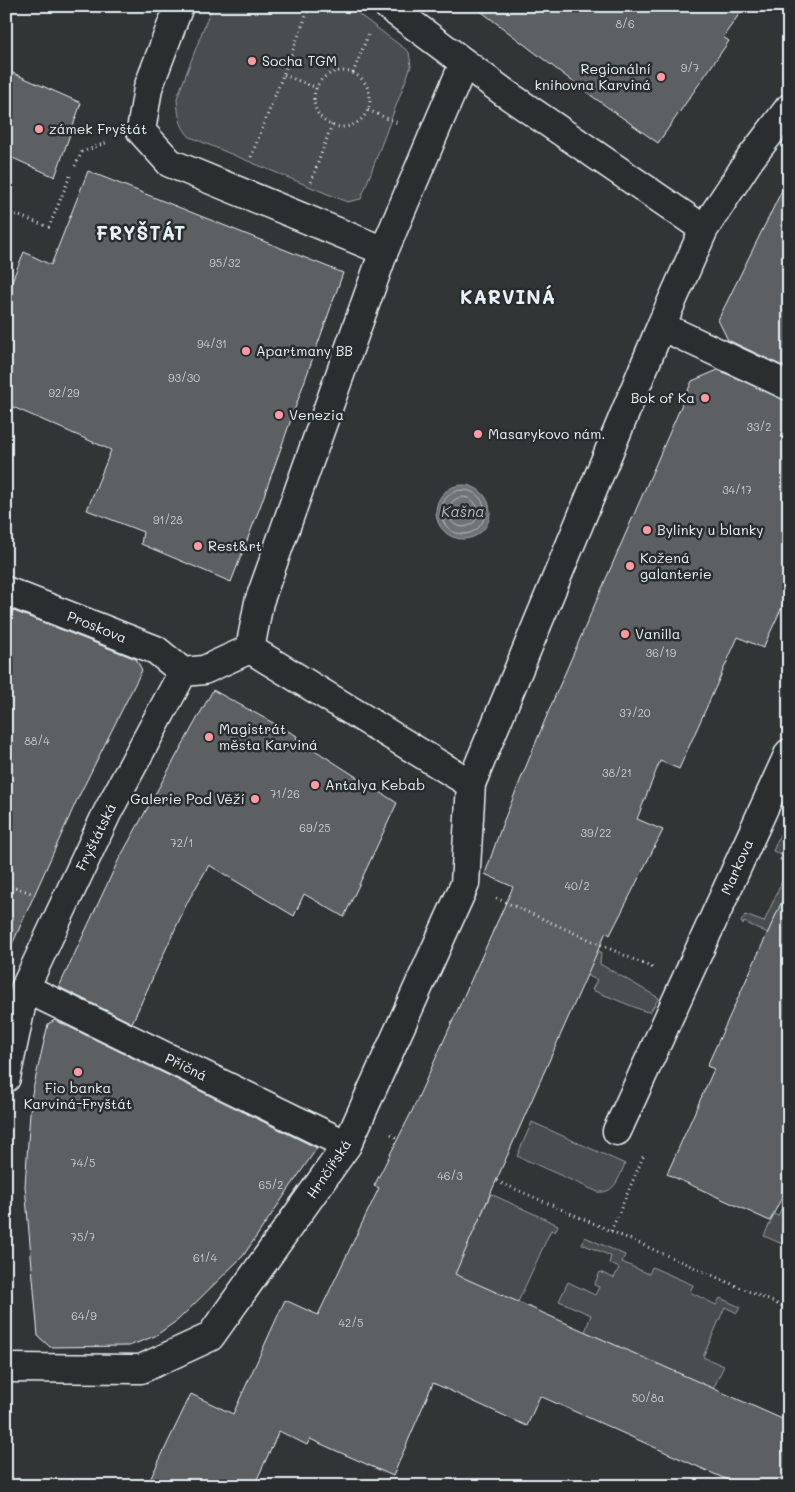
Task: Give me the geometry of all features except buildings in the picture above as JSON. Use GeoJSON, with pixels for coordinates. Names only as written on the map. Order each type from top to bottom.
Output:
{"type":"FeatureCollection","features":[{"type":"Feature","properties":{"kind":"street"},"geometry":{"type":"LineString","coordinates":[[179,6],[148,88],[141,131],[170,163],[384,252]]}},
{"type":"Feature","properties":{"kind":"street"},"geometry":{"type":"LineString","coordinates":[[388,6],[464,63],[704,228]]}},
{"type":"Feature","properties":{"kind":"street"},"geometry":{"type":"LineString","coordinates":[[250,649],[259,602],[384,252],[464,63]]}},
{"type":"Feature","properties":{"kind":"street"},"geometry":{"type":"LineString","coordinates":[[250,649],[471,784],[661,326],[704,228],[750,159],[789,108]]}},
{"type":"Feature","properties":{"kind":"street"},"geometry":{"type":"LineString","coordinates":[[661,326],[789,386]]}},
{"type":"Feature","properties":{"kind":"street","name":"Proskova"},"geometry":{"type":"LineString","coordinates":[[6,591],[156,650],[183,672]]}},
{"type":"Feature","properties":{"kind":"street"},"geometry":{"type":"LineString","coordinates":[[183,672],[204,670],[250,649]]}},
{"type":"Feature","properties":{"kind":"street","name":"Fryštátská"},"geometry":{"type":"LineString","coordinates":[[6,1078],[25,988],[107,813],[183,672]]}},
{"type":"Feature","properties":{"kind":"street","name":"Markova"},"geometry":{"type":"LineString","coordinates":[[617,1131],[789,753]]}},
{"type":"Feature","properties":{"kind":"street","name":"Hrnčířská"},"geometry":{"type":"LineString","coordinates":[[6,1368],[140,1369],[210,1337],[348,1145],[465,884],[471,784]]}},
{"type":"Feature","properties":{"kind":"street","name":"Příčná"},"geometry":{"type":"LineString","coordinates":[[25,988],[348,1145]]}},
{"type":"Feature","properties":{"kind":"path"},"geometry":{"type":"LineString","coordinates":[[238,191],[310,6]]}},
{"type":"Feature","properties":{"kind":"path"},"geometry":{"type":"LineString","coordinates":[[353,73],[368,33]]}},
{"type":"Feature","properties":{"kind":"path"},"geometry":{"type":"LineString","coordinates":[[340,71],[353,73],[364,81],[368,88],[370,97],[368,110],[359,121],[351,125],[332,124],[318,112],[315,104],[317,88],[324,78],[331,73],[340,71]]}},
{"type":"Feature","properties":{"kind":"path"},"geometry":{"type":"LineString","coordinates":[[284,75],[317,88]]}},
{"type":"Feature","properties":{"kind":"path"},"geometry":{"type":"LineString","coordinates":[[298,216],[332,124]]}},
{"type":"Feature","properties":{"kind":"path"},"geometry":{"type":"LineString","coordinates":[[75,166],[82,152],[141,131]]}},
{"type":"Feature","properties":{"kind":"path"},"geometry":{"type":"LineString","coordinates":[[6,211],[49,228],[70,176]]}},
{"type":"Feature","properties":{"kind":"path"},"geometry":{"type":"LineString","coordinates":[[465,884],[685,982]]}},
{"type":"Feature","properties":{"kind":"path"},"geometry":{"type":"LineString","coordinates":[[612,1231],[647,1147],[617,1131]]}},
{"type":"Feature","properties":{"kind":"path"},"geometry":{"type":"LineString","coordinates":[[497,1181],[789,1309]]}},
{"type":"Feature","properties":{"kind":"shaded area"},"geometry":{"type":"Polygon","coordinates":[[[212,6],[348,6],[409,52],[411,66],[361,199],[347,202],[190,137],[186,133],[180,119],[177,98],[212,6]]]}},
{"type":"Feature","properties":{"kind":"shaded area"},"geometry":{"type":"Polygon","coordinates":[[[781,832],[789,834],[789,859],[773,851],[781,832]]]}},
{"type":"Feature","properties":{"kind":"shaded area"},"geometry":{"type":"Polygon","coordinates":[[[788,868],[789,898],[784,897],[768,933],[744,922],[743,925],[741,922],[745,915],[764,922],[788,868]]]}},
{"type":"Feature","properties":{"kind":"shaded area"},"geometry":{"type":"Polygon","coordinates":[[[506,904],[601,952],[600,964],[659,998],[650,1012],[592,990],[597,980],[492,933],[506,904]]]}},
{"type":"Feature","properties":{"kind":"shaded area"},"geometry":{"type":"Polygon","coordinates":[[[532,1122],[625,1164],[616,1184],[609,1190],[598,1192],[517,1156],[532,1122]]]}},
{"type":"Feature","properties":{"kind":"shaded area"},"geometry":{"type":"Polygon","coordinates":[[[789,1183],[789,1247],[764,1236],[774,1214],[778,1216],[788,1194],[784,1192],[789,1183]]]}},
{"type":"Feature","properties":{"kind":"shaded area"},"geometry":{"type":"Polygon","coordinates":[[[491,1194],[558,1225],[555,1232],[551,1230],[518,1302],[393,1364],[351,1457],[328,1447],[452,1229],[471,1237],[491,1194]]]}},
{"type":"Feature","properties":{"kind":"shaded area"},"geometry":{"type":"Polygon","coordinates":[[[585,1237],[625,1255],[622,1262],[649,1274],[652,1267],[693,1285],[690,1292],[716,1305],[720,1298],[740,1307],[737,1313],[725,1307],[703,1357],[724,1366],[713,1389],[585,1332],[591,1315],[559,1301],[568,1282],[595,1295],[599,1287],[594,1285],[600,1272],[614,1278],[619,1268],[609,1263],[611,1256],[582,1244],[585,1237]]]}},
{"type":"Feature","properties":{"kind":"water","name":"Kašna"},"geometry":{"type":"Polygon","coordinates":[[[463,485],[473,487],[482,493],[488,502],[490,512],[488,522],[482,531],[473,537],[463,539],[453,537],[444,531],[438,522],[436,512],[438,502],[444,493],[453,487],[463,485]]]}},
{"type":"Feature","properties":{"kind":"place","name":"Socha TGM"},"geometry":{"type":"Point","coordinates":[252,61]}},
{"type":"Feature","properties":{"kind":"place","name":"Regionální knihovna Karviná"},"geometry":{"type":"Point","coordinates":[661,77]}},
{"type":"Feature","properties":{"kind":"place","name":"zámek Fryštát"},"geometry":{"type":"Point","coordinates":[39,129]}},
{"type":"Feature","properties":{"kind":"place","name":"Apartmany BB"},"geometry":{"type":"Point","coordinates":[246,351]}},
{"type":"Feature","properties":{"kind":"place","name":"Bok of Ka"},"geometry":{"type":"Point","coordinates":[705,398]}},
{"type":"Feature","properties":{"kind":"place","name":"Venezia"},"geometry":{"type":"Point","coordinates":[279,415]}},
{"type":"Feature","properties":{"kind":"place","name":"Masarykovo nám."},"geometry":{"type":"Point","coordinates":[478,434]}},
{"type":"Feature","properties":{"kind":"place","name":"Bylinky u blanky"},"geometry":{"type":"Point","coordinates":[647,530]}},
{"type":"Feature","properties":{"kind":"place","name":"Rest&rt"},"geometry":{"type":"Point","coordinates":[198,546]}},
{"type":"Feature","properties":{"kind":"place","name":"Kožená galanterie"},"geometry":{"type":"Point","coordinates":[630,566]}},
{"type":"Feature","properties":{"kind":"place","name":"Vanilla"},"geometry":{"type":"Point","coordinates":[625,634]}},
{"type":"Feature","properties":{"kind":"place","name":"Magistrát města Karviná"},"geometry":{"type":"Point","coordinates":[209,737]}},
{"type":"Feature","properties":{"kind":"place","name":"Antalya Kebab"},"geometry":{"type":"Point","coordinates":[315,785]}},
{"type":"Feature","properties":{"kind":"place","name":"Galerie Pod Věží"},"geometry":{"type":"Point","coordinates":[255,799]}},
{"type":"Feature","properties":{"kind":"place","name":"Fio banka Karviná-Fryštát"},"geometry":{"type":"Point","coordinates":[78,1072]}},
{"type":"Feature","properties":{"kind":"district","name":"FRYŠTÁT"},"geometry":{"type":"Point","coordinates":[141,233]}},
{"type":"Feature","properties":{"kind":"district","name":"KARVINÁ"},"geometry":{"type":"Point","coordinates":[508,297]}}]}
